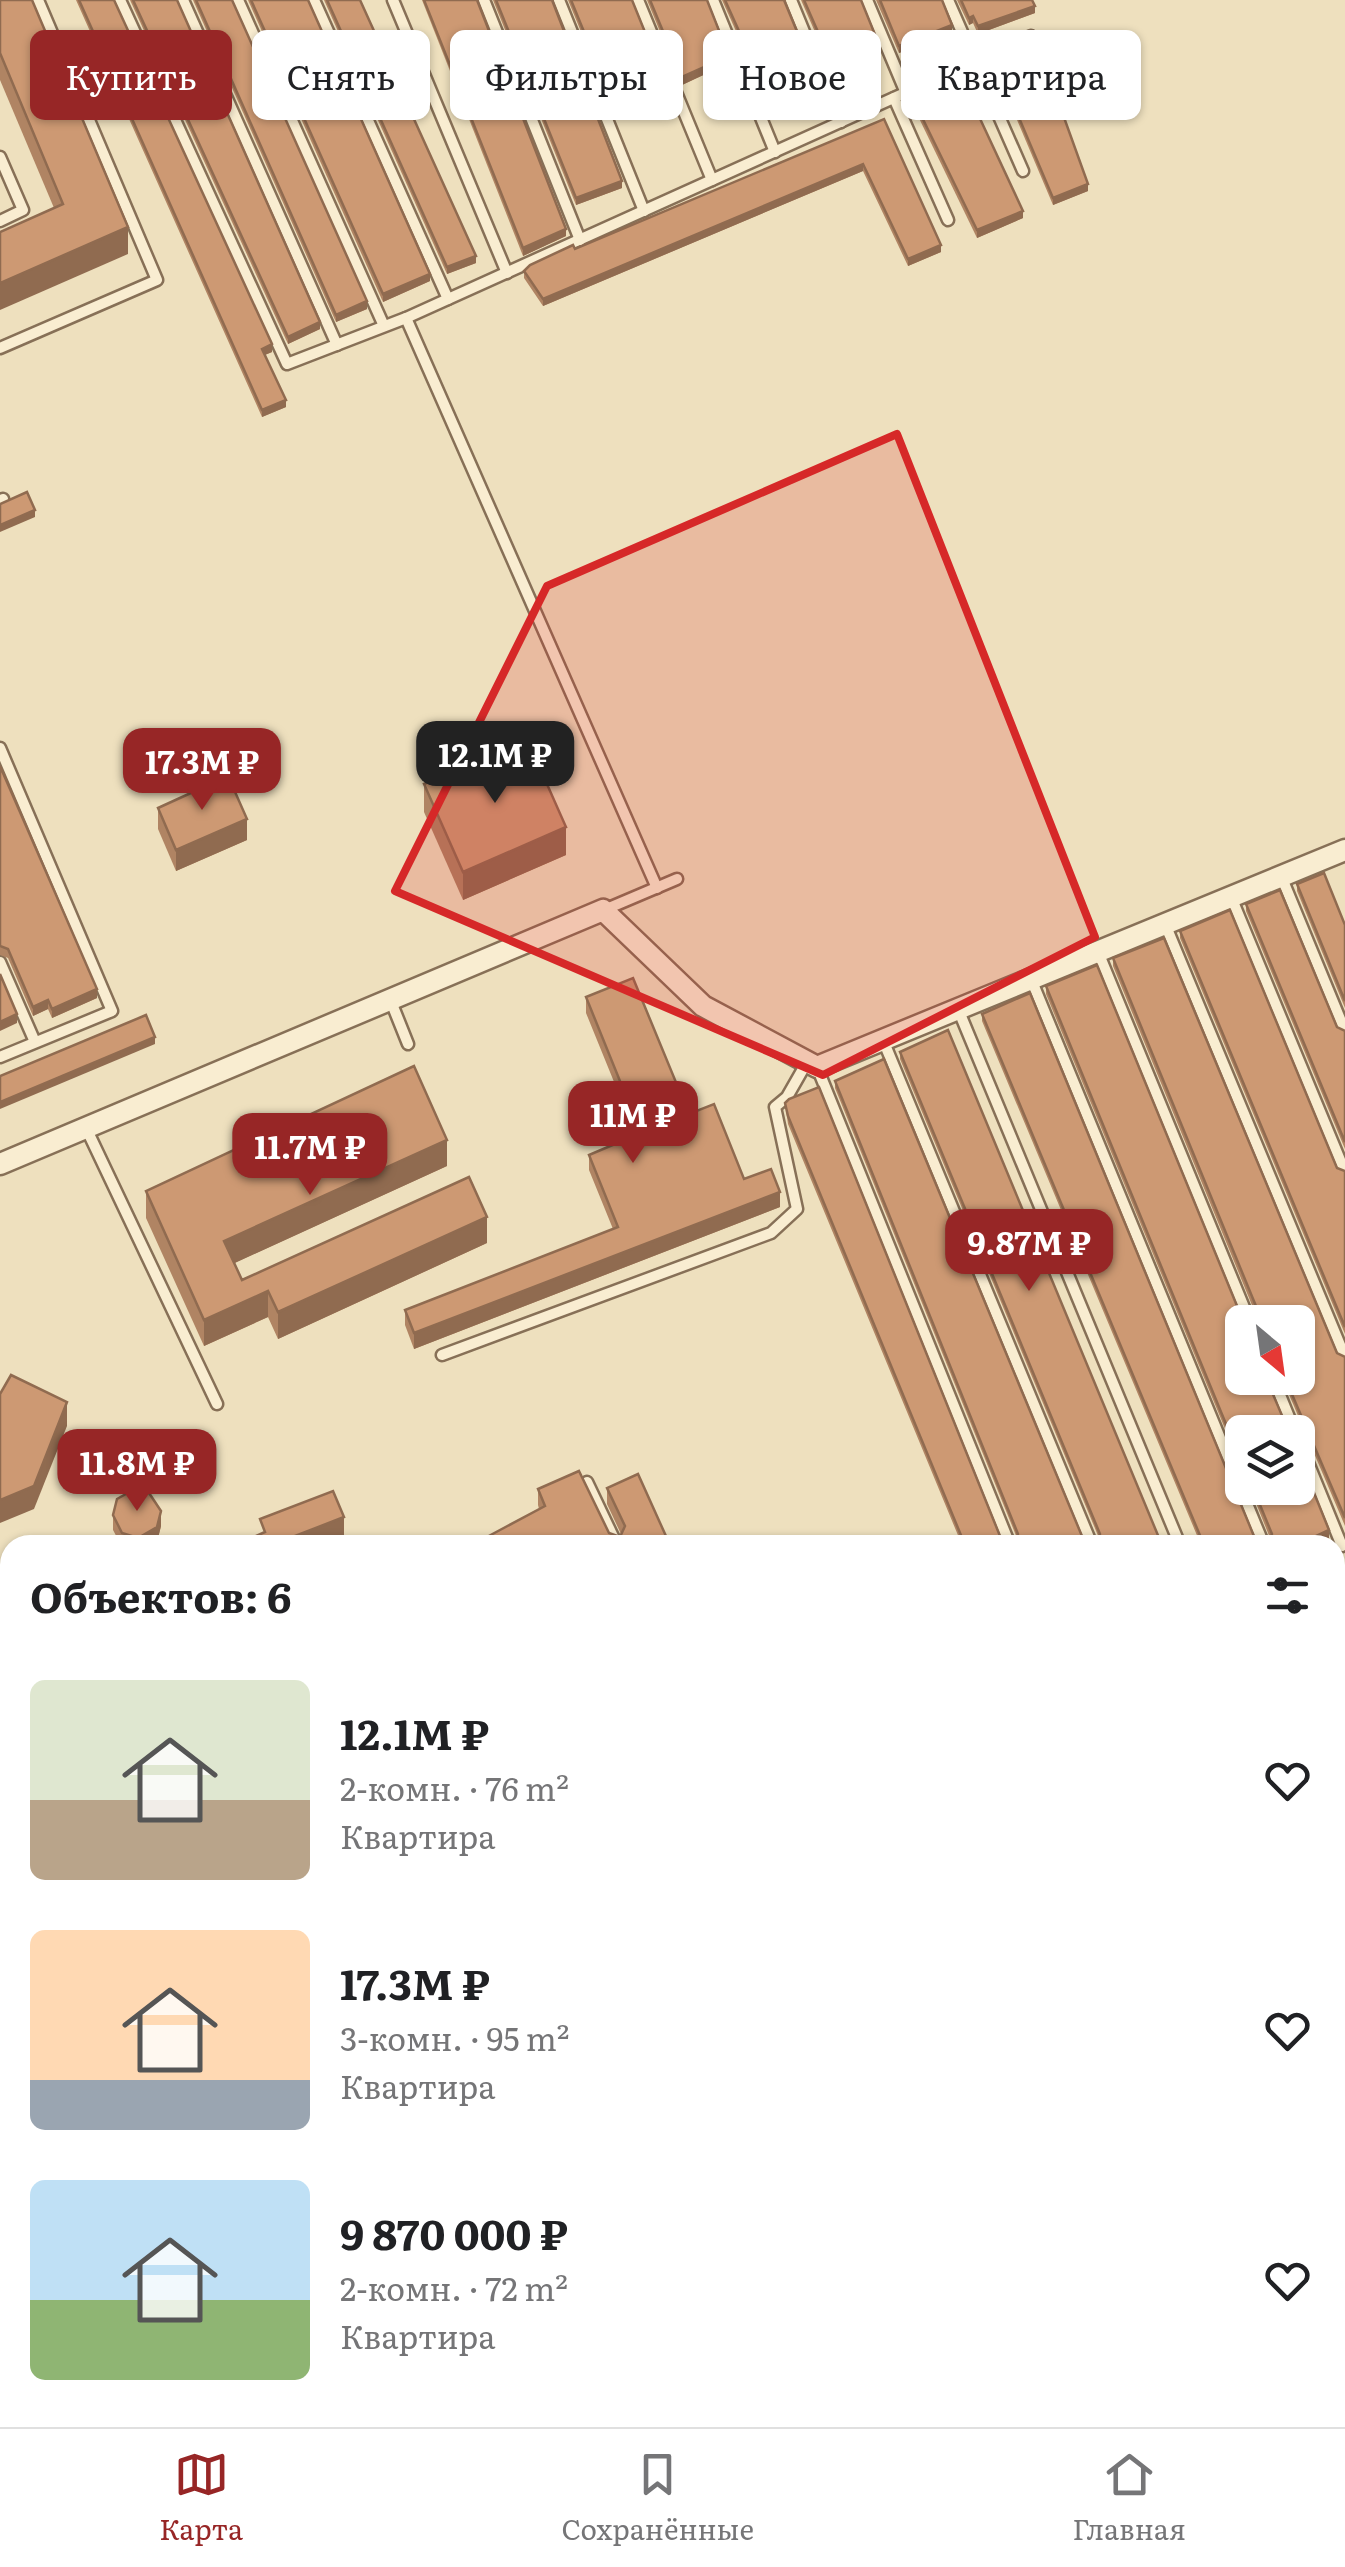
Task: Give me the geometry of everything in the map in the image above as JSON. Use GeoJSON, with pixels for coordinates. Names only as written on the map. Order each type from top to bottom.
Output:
{"type":"FeatureCollection","features":[{"type":"Feature","properties":{"kind":"street"},"geometry":{"type":"LineString","coordinates":[[0,1164],[603,910],[704,1006],[812,1064],[883,1040],[1345,850]]}},
{"type":"Feature","properties":{"kind":"lane"},"geometry":{"type":"LineString","coordinates":[[0,348],[157,280],[38,0]]}},
{"type":"Feature","properties":{"kind":"lane"},"geometry":{"type":"LineString","coordinates":[[120,0],[287,364],[406,318],[901,95]]}},
{"type":"Feature","properties":{"kind":"lane"},"geometry":{"type":"LineString","coordinates":[[183,0],[336,344]]}},
{"type":"Feature","properties":{"kind":"lane"},"geometry":{"type":"LineString","coordinates":[[238,0],[384,326]]}},
{"type":"Feature","properties":{"kind":"lane"},"geometry":{"type":"LineString","coordinates":[[314,0],[448,299]]}},
{"type":"Feature","properties":{"kind":"lane"},"geometry":{"type":"LineString","coordinates":[[394,0],[507,273]]}},
{"type":"Feature","properties":{"kind":"lane"},"geometry":{"type":"LineString","coordinates":[[484,0],[580,240]]}},
{"type":"Feature","properties":{"kind":"lane"},"geometry":{"type":"LineString","coordinates":[[560,0],[644,211]]}},
{"type":"Feature","properties":{"kind":"lane"},"geometry":{"type":"LineString","coordinates":[[638,0],[712,180]]}},
{"type":"Feature","properties":{"kind":"lane"},"geometry":{"type":"LineString","coordinates":[[713,0],[775,152]]}},
{"type":"Feature","properties":{"kind":"lane"},"geometry":{"type":"LineString","coordinates":[[791,0],[841,122]]}},
{"type":"Feature","properties":{"kind":"lane"},"geometry":{"type":"LineString","coordinates":[[867,0],[901,81]]}},
{"type":"Feature","properties":{"kind":"lane"},"geometry":{"type":"LineString","coordinates":[[948,0],[960,30]]}},
{"type":"Feature","properties":{"kind":"lane"},"geometry":{"type":"LineString","coordinates":[[894,98],[948,220]]}},
{"type":"Feature","properties":{"kind":"lane"},"geometry":{"type":"LineString","coordinates":[[1000,120],[1023,171]]}},
{"type":"Feature","properties":{"kind":"lane"},"geometry":{"type":"LineString","coordinates":[[0,157],[23,210],[0,221]]}},
{"type":"Feature","properties":{"kind":"lane"},"geometry":{"type":"LineString","coordinates":[[406,318],[658,888]]}},
{"type":"Feature","properties":{"kind":"lane"},"geometry":{"type":"LineString","coordinates":[[0,748],[112,1011],[0,1057]]}},
{"type":"Feature","properties":{"kind":"lane"},"geometry":{"type":"LineString","coordinates":[[1281,876],[1345,1031]]}},
{"type":"Feature","properties":{"kind":"lane"},"geometry":{"type":"LineString","coordinates":[[603,910],[677,879]]}},
{"type":"Feature","properties":{"kind":"lane"},"geometry":{"type":"LineString","coordinates":[[1231,896],[1345,1172]]}},
{"type":"Feature","properties":{"kind":"lane"},"geometry":{"type":"LineString","coordinates":[[1165,924],[1345,1357]]}},
{"type":"Feature","properties":{"kind":"lane"},"geometry":{"type":"LineString","coordinates":[[1098,952],[1243,1305]]}},
{"type":"Feature","properties":{"kind":"lane"},"geometry":{"type":"LineString","coordinates":[[0,962],[35,1042]]}},
{"type":"Feature","properties":{"kind":"lane"},"geometry":{"type":"LineString","coordinates":[[1031,979],[1260,1535]]}},
{"type":"Feature","properties":{"kind":"lane"},"geometry":{"type":"LineString","coordinates":[[389,997],[408,1044]]}},
{"type":"Feature","properties":{"kind":"lane"},"geometry":{"type":"LineString","coordinates":[[958,1009],[1176,1535]]}},
{"type":"Feature","properties":{"kind":"lane"},"geometry":{"type":"LineString","coordinates":[[883,1040],[1088,1535]]}},
{"type":"Feature","properties":{"kind":"lane"},"geometry":{"type":"LineString","coordinates":[[442,1355],[772,1233],[797,1209],[776,1107],[812,1064]]}},
{"type":"Feature","properties":{"kind":"lane"},"geometry":{"type":"LineString","coordinates":[[812,1064],[1006,1535]]}},
{"type":"Feature","properties":{"kind":"lane"},"geometry":{"type":"LineString","coordinates":[[87,1130],[217,1404]]}},
{"type":"Feature","properties":{"kind":"lane"},"geometry":{"type":"LineString","coordinates":[[1315,1481],[1337,1535]]}},
{"type":"Feature","properties":{"kind":"lane"},"geometry":{"type":"LineString","coordinates":[[588,1482],[612,1535]]}},
{"type":"Feature","properties":{"kind":"highlighted area"},"geometry":{"type":"Polygon","coordinates":[[[897,434],[1095,937],[823,1075],[395,891],[547,586],[897,434]]]}},
{"type":"Feature","properties":{"kind":"building"},"geometry":{"type":"Polygon","coordinates":[[[0,0],[32,0],[45,30],[30,30],[30,120],[83,120],[128,227],[0,283],[0,232],[63,204],[0,53],[0,0]]]}},
{"type":"Feature","properties":{"kind":"building"},"geometry":{"type":"Polygon","coordinates":[[[79,0],[114,0],[128,30],[92,30],[79,0]]]}},
{"type":"Feature","properties":{"kind":"building"},"geometry":{"type":"Polygon","coordinates":[[[133,0],[177,0],[190,30],[147,30],[133,0]]]}},
{"type":"Feature","properties":{"kind":"building"},"geometry":{"type":"Polygon","coordinates":[[[196,0],[232,0],[252,45],[252,120],[286,120],[367,301],[336,315],[232,81],[232,30],[209,30],[196,0]]]}},
{"type":"Feature","properties":{"kind":"building"},"geometry":{"type":"Polygon","coordinates":[[[251,0],[308,0],[321,30],[264,30],[251,0]]]}},
{"type":"Feature","properties":{"kind":"building"},"geometry":{"type":"Polygon","coordinates":[[[327,0],[360,0],[374,30],[340,30],[327,0]]]}},
{"type":"Feature","properties":{"kind":"building"},"geometry":{"type":"Polygon","coordinates":[[[424,0],[477,0],[489,30],[450,30],[450,65],[424,0]]]}},
{"type":"Feature","properties":{"kind":"building"},"geometry":{"type":"Polygon","coordinates":[[[496,0],[552,0],[564,30],[508,30],[496,0]]]}},
{"type":"Feature","properties":{"kind":"building"},"geometry":{"type":"Polygon","coordinates":[[[571,0],[632,0],[644,30],[583,30],[571,0]]]}},
{"type":"Feature","properties":{"kind":"building"},"geometry":{"type":"Polygon","coordinates":[[[650,0],[707,0],[719,30],[703,30],[703,68],[683,77],[683,30],[662,30],[650,0]]]}},
{"type":"Feature","properties":{"kind":"building"},"geometry":{"type":"Polygon","coordinates":[[[725,0],[784,0],[796,30],[739,30],[725,0]]]}},
{"type":"Feature","properties":{"kind":"building"},"geometry":{"type":"Polygon","coordinates":[[[804,0],[861,0],[873,30],[817,30],[804,0]]]}},
{"type":"Feature","properties":{"kind":"building"},"geometry":{"type":"Polygon","coordinates":[[[880,0],[942,0],[952,25],[939,30],[901,30],[899,46],[880,0]]]}},
{"type":"Feature","properties":{"kind":"building"},"geometry":{"type":"Polygon","coordinates":[[[961,0],[1032,0],[1035,6],[978,26],[973,16],[969,18],[961,0]]]}},
{"type":"Feature","properties":{"kind":"building"},"geometry":{"type":"Polygon","coordinates":[[[884,119],[941,245],[908,259],[863,164],[543,299],[524,271],[573,245],[575,249],[884,119]]]}},
{"type":"Feature","properties":{"kind":"building"},"geometry":{"type":"Polygon","coordinates":[[[133,120],[169,120],[272,344],[262,349],[286,400],[262,410],[133,120]]]}},
{"type":"Feature","properties":{"kind":"building"},"geometry":{"type":"Polygon","coordinates":[[[188,120],[230,120],[320,322],[288,337],[188,120]]]}},
{"type":"Feature","properties":{"kind":"building"},"geometry":{"type":"Polygon","coordinates":[[[305,120],[361,120],[430,274],[383,294],[305,120]]]}},
{"type":"Feature","properties":{"kind":"building"},"geometry":{"type":"Polygon","coordinates":[[[381,120],[414,120],[476,256],[447,267],[381,120]]]}},
{"type":"Feature","properties":{"kind":"building"},"geometry":{"type":"Polygon","coordinates":[[[472,120],[524,120],[566,229],[523,248],[472,120]]]}},
{"type":"Feature","properties":{"kind":"building"},"geometry":{"type":"Polygon","coordinates":[[[544,120],[598,120],[622,181],[576,198],[544,120]]]}},
{"type":"Feature","properties":{"kind":"building"},"geometry":{"type":"Polygon","coordinates":[[[923,120],[981,120],[1023,211],[977,230],[923,120]]]}},
{"type":"Feature","properties":{"kind":"building"},"geometry":{"type":"Polygon","coordinates":[[[1020,120],[1065,120],[1088,184],[1053,198],[1020,120]]]}},
{"type":"Feature","properties":{"kind":"building"},"geometry":{"type":"Polygon","coordinates":[[[27,492],[35,510],[0,525],[0,504],[27,492]]]}},
{"type":"Feature","properties":{"kind":"building"},"geometry":{"type":"Polygon","coordinates":[[[527,739],[566,827],[463,872],[424,784],[527,739]]]}},
{"type":"Feature","properties":{"kind":"building"},"geometry":{"type":"Polygon","coordinates":[[[0,766],[97,989],[52,1009],[48,1000],[33,1007],[8,949],[0,946],[0,766]]]}},
{"type":"Feature","properties":{"kind":"building"},"geometry":{"type":"Polygon","coordinates":[[[228,776],[247,819],[176,850],[158,808],[228,776]]]}},
{"type":"Feature","properties":{"kind":"building"},"geometry":{"type":"Polygon","coordinates":[[[1324,873],[1345,925],[1345,1001],[1297,884],[1324,873]]]}},
{"type":"Feature","properties":{"kind":"building"},"geometry":{"type":"Polygon","coordinates":[[[1280,890],[1337,1027],[1345,1031],[1345,1142],[1246,904],[1280,890]]]}},
{"type":"Feature","properties":{"kind":"building"},"geometry":{"type":"Polygon","coordinates":[[[1230,910],[1337,1168],[1345,1171],[1345,1327],[1180,931],[1230,910]]]}},
{"type":"Feature","properties":{"kind":"building"},"geometry":{"type":"Polygon","coordinates":[[[1164,938],[1337,1353],[1345,1357],[1345,1518],[1315,1448],[1315,1415],[1301,1415],[1292,1395],[1315,1395],[1315,1305],[1256,1305],[1113,958],[1164,938]]]}},
{"type":"Feature","properties":{"kind":"building"},"geometry":{"type":"Polygon","coordinates":[[[1097,965],[1237,1305],[1225,1305],[1225,1395],[1273,1395],[1282,1415],[1225,1415],[1225,1422],[1046,986],[1097,965]]]}},
{"type":"Feature","properties":{"kind":"building"},"geometry":{"type":"Polygon","coordinates":[[[0,974],[17,1014],[0,1022],[0,974]]]}},
{"type":"Feature","properties":{"kind":"building"},"geometry":{"type":"Polygon","coordinates":[[[633,978],[689,1114],[714,1104],[744,1179],[771,1169],[780,1192],[414,1333],[405,1310],[618,1227],[589,1155],[641,1133],[586,997],[633,978]]]}},
{"type":"Feature","properties":{"kind":"building"},"geometry":{"type":"Polygon","coordinates":[[[1030,993],[1225,1466],[1225,1505],[1241,1505],[1254,1535],[1200,1535],[982,1014],[1030,993]]]}},
{"type":"Feature","properties":{"kind":"building"},"geometry":{"type":"Polygon","coordinates":[[[146,1015],[155,1037],[0,1102],[0,1076],[146,1015]]]}},
{"type":"Feature","properties":{"kind":"building"},"geometry":{"type":"Polygon","coordinates":[[[948,1030],[1158,1535],[1100,1535],[900,1052],[948,1030]]]}},
{"type":"Feature","properties":{"kind":"building"},"geometry":{"type":"Polygon","coordinates":[[[884,1059],[1082,1535],[1018,1535],[835,1081],[884,1059]]]}},
{"type":"Feature","properties":{"kind":"building"},"geometry":{"type":"Polygon","coordinates":[[[414,1066],[447,1140],[224,1241],[242,1280],[469,1177],[487,1217],[278,1312],[268,1291],[204,1320],[146,1191],[414,1066]]]}},
{"type":"Feature","properties":{"kind":"building"},"geometry":{"type":"Polygon","coordinates":[[[819,1087],[1000,1535],[961,1535],[788,1116],[785,1103],[819,1087]]]}},
{"type":"Feature","properties":{"kind":"building"},"geometry":{"type":"Polygon","coordinates":[[[11,1375],[67,1402],[34,1486],[0,1500],[0,1394],[11,1375]]]}},
{"type":"Feature","properties":{"kind":"building"},"geometry":{"type":"Polygon","coordinates":[[[579,1471],[609,1533],[614,1535],[491,1535],[545,1506],[538,1489],[579,1471]]]}},
{"type":"Feature","properties":{"kind":"building"},"geometry":{"type":"Polygon","coordinates":[[[638,1474],[665,1535],[621,1535],[625,1526],[607,1488],[638,1474]]]}},
{"type":"Feature","properties":{"kind":"building"},"geometry":{"type":"Polygon","coordinates":[[[133,1490],[149,1493],[161,1511],[157,1527],[143,1535],[122,1533],[113,1515],[117,1499],[133,1490]]]}},
{"type":"Feature","properties":{"kind":"building"},"geometry":{"type":"Polygon","coordinates":[[[333,1491],[344,1517],[298,1535],[258,1535],[265,1532],[260,1519],[333,1491]]]}},
{"type":"Feature","properties":{"kind":"building"},"geometry":{"type":"Polygon","coordinates":[[[1315,1495],[1329,1530],[1318,1535],[1272,1534],[1260,1505],[1315,1505],[1315,1495]]]}}]}
